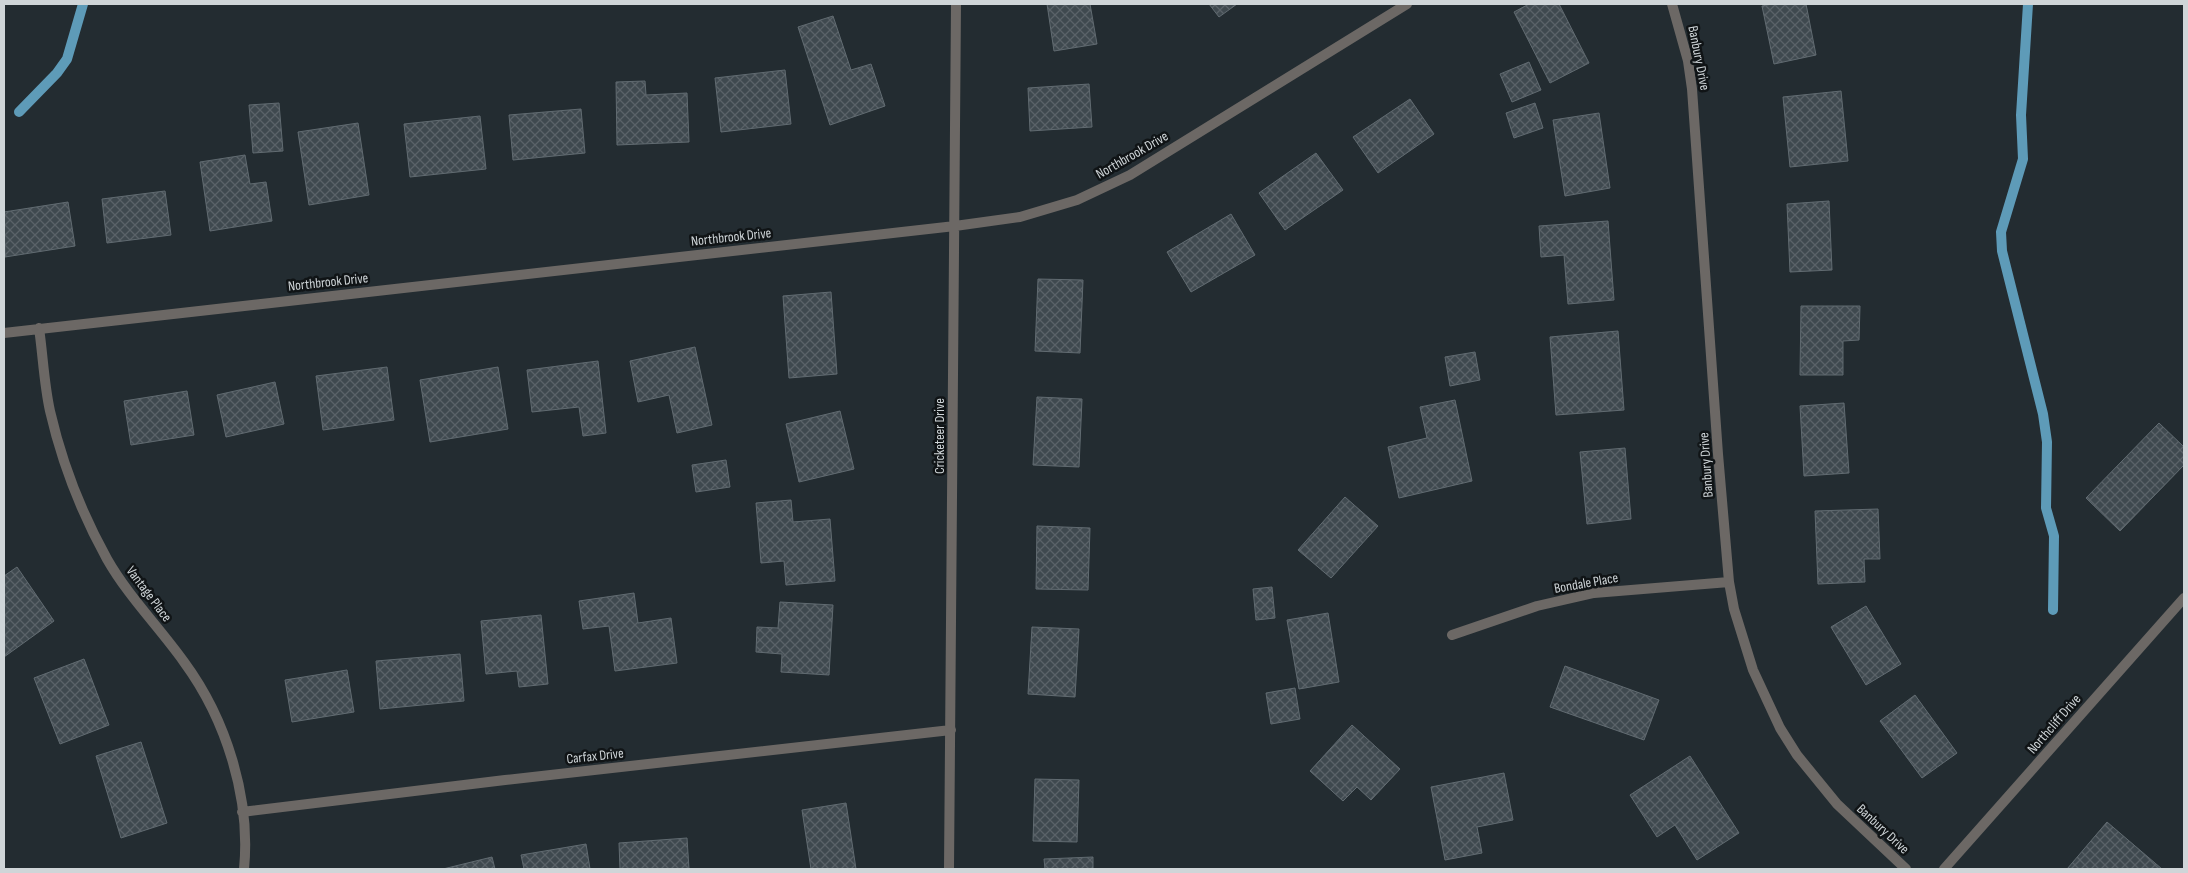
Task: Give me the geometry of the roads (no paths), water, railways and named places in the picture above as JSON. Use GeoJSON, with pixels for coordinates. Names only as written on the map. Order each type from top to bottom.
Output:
{"type":"FeatureCollection","features":[{"type":"Feature","properties":{"kind":"street","name":"Cricketeer Drive"},"geometry":{"type":"LineString","coordinates":[[949,869],[956,4]]}},
{"type":"Feature","properties":{"kind":"street","name":"Northbrook Drive"},"geometry":{"type":"LineString","coordinates":[[4,333],[955,226],[1030,214],[1077,200],[1130,175],[1407,4]]}},
{"type":"Feature","properties":{"kind":"street","name":"Banbury Drive"},"geometry":{"type":"LineString","coordinates":[[1672,4],[1688,61],[1692,90],[1729,582],[1734,609],[1753,670],[1780,728],[1797,755],[1837,804],[1906,869]]}},
{"type":"Feature","properties":{"kind":"street","name":"Vantage Place"},"geometry":{"type":"LineString","coordinates":[[39,328],[50,410],[67,473],[78,503],[108,560],[125,587],[185,663],[218,720],[235,770],[242,812],[244,869]]}},
{"type":"Feature","properties":{"kind":"street","name":"Bondale Place"},"geometry":{"type":"LineString","coordinates":[[1452,635],[1537,606],[1594,593],[1729,582]]}},
{"type":"Feature","properties":{"kind":"street","name":"Northcliff Drive"},"geometry":{"type":"LineString","coordinates":[[1944,869],[2184,598]]}},
{"type":"Feature","properties":{"kind":"street","name":"Carfax Drive"},"geometry":{"type":"LineString","coordinates":[[242,812],[505,780],[951,730]]}},
{"type":"Feature","properties":{"kind":"waterway"},"geometry":{"type":"LineString","coordinates":[[19,112],[57,73],[67,59],[83,4]]}},
{"type":"Feature","properties":{"kind":"waterway"},"geometry":{"type":"LineString","coordinates":[[2028,4],[2021,115],[2023,159],[2001,232],[2002,251],[2043,414],[2047,442],[2046,508],[2054,536],[2053,610]]}}]}
